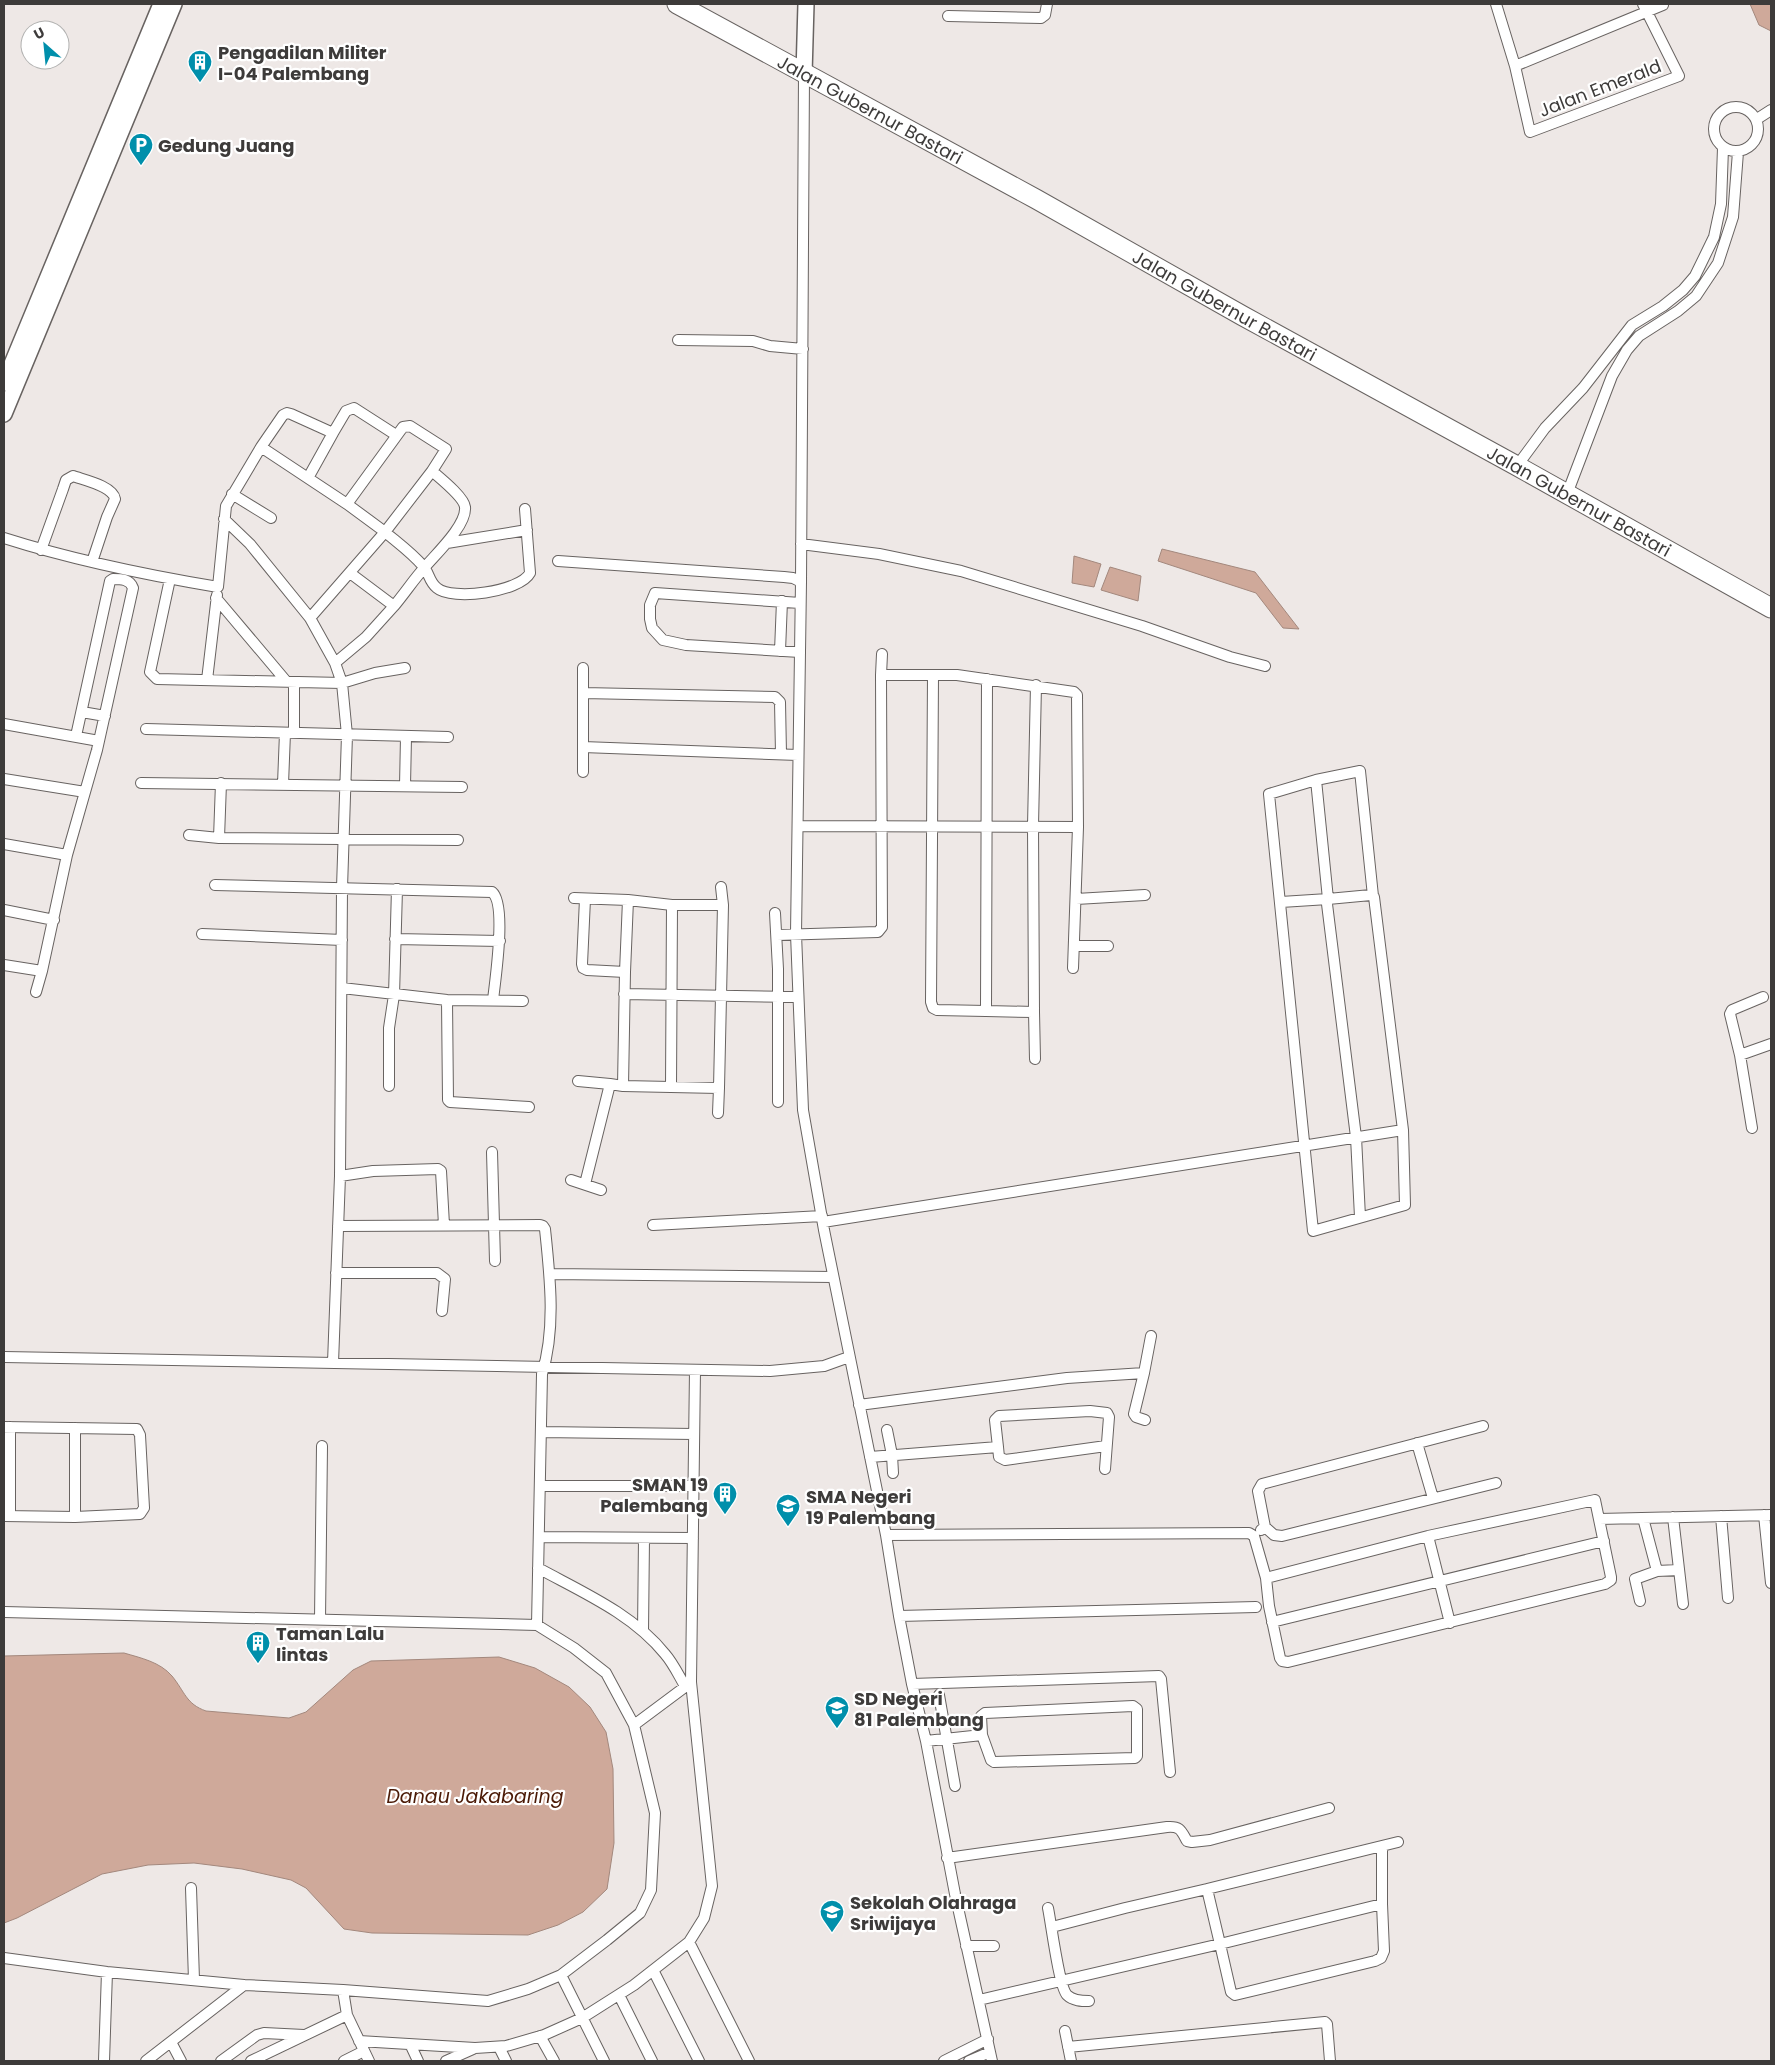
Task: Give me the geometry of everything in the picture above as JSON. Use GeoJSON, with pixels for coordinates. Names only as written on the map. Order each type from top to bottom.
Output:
{"type":"FeatureCollection","features":[{"type":"Feature","properties":{"kind":"highway","name":"Jalan Gubernur Bastari"},"geometry":{"type":"LineString","coordinates":[[677,4],[804,68],[1394,400],[1517,466],[1771,608]]}},
{"type":"Feature","properties":{"kind":"street"},"geometry":{"type":"LineString","coordinates":[[4,384],[161,4]]}},
{"type":"Feature","properties":{"kind":"street"},"geometry":{"type":"LineString","coordinates":[[4,414],[174,4]]}},
{"type":"Feature","properties":{"kind":"street"},"geometry":{"type":"LineString","coordinates":[[806,4],[796,934],[804,1117],[833,1277],[886,1535],[912,1684],[926,1741],[947,1858],[991,2056],[970,2061]]}},
{"type":"Feature","properties":{"kind":"street"},"geometry":{"type":"LineString","coordinates":[[948,16],[1041,18],[1045,15],[1047,4]]}},
{"type":"Feature","properties":{"kind":"street","name":"Jalan Emerald"},"geometry":{"type":"LineString","coordinates":[[1496,4],[1515,66],[1530,132],[1679,76],[1645,8]]}},
{"type":"Feature","properties":{"kind":"street"},"geometry":{"type":"LineString","coordinates":[[1515,66],[1645,8],[1663,5]]}},
{"type":"Feature","properties":{"kind":"street"},"geometry":{"type":"LineString","coordinates":[[1732,107],[1741,107],[1750,112],[1757,119],[1759,130],[1756,141],[1748,149],[1738,152],[1723,148],[1716,140],[1713,130],[1716,120],[1722,111],[1732,107]]}},
{"type":"Feature","properties":{"kind":"street"},"geometry":{"type":"LineString","coordinates":[[1757,119],[1771,110]]}},
{"type":"Feature","properties":{"kind":"street"},"geometry":{"type":"LineString","coordinates":[[1517,466],[1545,428],[1583,388],[1632,325],[1663,306],[1683,290],[1695,276],[1714,238],[1721,204],[1723,148]]}},
{"type":"Feature","properties":{"kind":"street"},"geometry":{"type":"LineString","coordinates":[[1566,494],[1612,376],[1627,350],[1639,336],[1678,311],[1696,296],[1718,263],[1733,217],[1738,152]]}},
{"type":"Feature","properties":{"kind":"street"},"geometry":{"type":"LineString","coordinates":[[678,340],[753,341],[770,346],[803,349]]}},
{"type":"Feature","properties":{"kind":"street"},"geometry":{"type":"LineString","coordinates":[[308,478],[346,411],[354,408],[396,435]]}},
{"type":"Feature","properties":{"kind":"street"},"geometry":{"type":"LineString","coordinates":[[207,680],[224,518],[226,506],[232,494],[283,415],[287,413],[333,433]]}},
{"type":"Feature","properties":{"kind":"street"},"geometry":{"type":"LineString","coordinates":[[310,618],[386,532],[432,471],[446,451],[445,448],[410,426],[403,427],[347,504]]}},
{"type":"Feature","properties":{"kind":"street"},"geometry":{"type":"LineString","coordinates":[[261,447],[386,532],[425,567],[429,580],[437,589],[446,594],[458,595],[501,590],[525,580],[530,573],[525,509]]}},
{"type":"Feature","properties":{"kind":"street"},"geometry":{"type":"LineString","coordinates":[[335,663],[366,637],[394,606],[447,543],[463,518],[465,508],[462,500],[432,471]]}},
{"type":"Feature","properties":{"kind":"street"},"geometry":{"type":"LineString","coordinates":[[41,550],[66,480],[73,476],[98,484],[115,495],[92,562]]}},
{"type":"Feature","properties":{"kind":"street"},"geometry":{"type":"LineString","coordinates":[[232,494],[271,518]]}},
{"type":"Feature","properties":{"kind":"street"},"geometry":{"type":"LineString","coordinates":[[224,518],[250,544],[310,618],[335,663],[342,683],[346,735],[342,888],[340,1176],[333,1363]]}},
{"type":"Feature","properties":{"kind":"street"},"geometry":{"type":"LineString","coordinates":[[447,543],[526,530]]}},
{"type":"Feature","properties":{"kind":"street"},"geometry":{"type":"LineString","coordinates":[[4,538],[41,550],[92,562],[218,587]]}},
{"type":"Feature","properties":{"kind":"street"},"geometry":{"type":"LineString","coordinates":[[801,544],[879,554],[961,571],[1077,606],[1230,657],[1266,666]]}},
{"type":"Feature","properties":{"kind":"street"},"geometry":{"type":"LineString","coordinates":[[558,561],[784,577],[793,578],[801,582]]}},
{"type":"Feature","properties":{"kind":"street"},"geometry":{"type":"LineString","coordinates":[[350,573],[394,606]]}},
{"type":"Feature","properties":{"kind":"street"},"geometry":{"type":"LineString","coordinates":[[36,992],[68,854],[105,716],[133,588],[127,580],[113,579],[110,581],[76,736]]}},
{"type":"Feature","properties":{"kind":"street"},"geometry":{"type":"LineString","coordinates":[[170,579],[150,672],[157,679],[342,683],[375,673],[404,668]]}},
{"type":"Feature","properties":{"kind":"street"},"geometry":{"type":"LineString","coordinates":[[800,603],[655,593],[650,605],[652,628],[663,640],[686,645],[800,652]]}},
{"type":"Feature","properties":{"kind":"street"},"geometry":{"type":"LineString","coordinates":[[216,598],[290,681],[289,733],[283,784]]}},
{"type":"Feature","properties":{"kind":"street"},"geometry":{"type":"LineString","coordinates":[[780,651],[782,601]]}},
{"type":"Feature","properties":{"kind":"street"},"geometry":{"type":"LineString","coordinates":[[777,934],[880,931],[882,654]]}},
{"type":"Feature","properties":{"kind":"street"},"geometry":{"type":"LineString","coordinates":[[583,668],[583,772]]}},
{"type":"Feature","properties":{"kind":"street"},"geometry":{"type":"LineString","coordinates":[[881,675],[956,675],[1036,685],[1074,692],[1078,695],[1078,826],[1073,968]]}},
{"type":"Feature","properties":{"kind":"street"},"geometry":{"type":"LineString","coordinates":[[933,675],[931,1002],[933,1008],[938,1010],[1034,1012]]}},
{"type":"Feature","properties":{"kind":"street"},"geometry":{"type":"LineString","coordinates":[[986,1011],[987,679]]}},
{"type":"Feature","properties":{"kind":"street"},"geometry":{"type":"LineString","coordinates":[[1035,1059],[1033,826],[1036,685]]}},
{"type":"Feature","properties":{"kind":"street"},"geometry":{"type":"LineString","coordinates":[[583,693],[776,697],[780,702],[781,754]]}},
{"type":"Feature","properties":{"kind":"street"},"geometry":{"type":"LineString","coordinates":[[82,712],[105,716]]}},
{"type":"Feature","properties":{"kind":"street"},"geometry":{"type":"LineString","coordinates":[[4,724],[99,741]]}},
{"type":"Feature","properties":{"kind":"street"},"geometry":{"type":"LineString","coordinates":[[146,729],[448,737]]}},
{"type":"Feature","properties":{"kind":"street"},"geometry":{"type":"LineString","coordinates":[[405,786],[406,737]]}},
{"type":"Feature","properties":{"kind":"street"},"geometry":{"type":"LineString","coordinates":[[583,747],[798,755]]}},
{"type":"Feature","properties":{"kind":"street"},"geometry":{"type":"LineString","coordinates":[[1360,771],[1373,896],[1403,1130],[1405,1205],[1313,1231],[1306,1145],[1269,794],[1316,780],[1360,771]]}},
{"type":"Feature","properties":{"kind":"street"},"geometry":{"type":"LineString","coordinates":[[4,779],[85,792]]}},
{"type":"Feature","properties":{"kind":"street"},"geometry":{"type":"LineString","coordinates":[[1316,780],[1327,904],[1356,1137],[1360,1217]]}},
{"type":"Feature","properties":{"kind":"street"},"geometry":{"type":"LineString","coordinates":[[141,783],[462,787]]}},
{"type":"Feature","properties":{"kind":"street"},"geometry":{"type":"LineString","coordinates":[[219,838],[221,783]]}},
{"type":"Feature","properties":{"kind":"street"},"geometry":{"type":"LineString","coordinates":[[798,826],[1078,826]]}},
{"type":"Feature","properties":{"kind":"street"},"geometry":{"type":"LineString","coordinates":[[188,835],[219,838],[458,840]]}},
{"type":"Feature","properties":{"kind":"street"},"geometry":{"type":"LineString","coordinates":[[4,844],[68,854]]}},
{"type":"Feature","properties":{"kind":"street"},"geometry":{"type":"LineString","coordinates":[[215,885],[492,892],[497,898],[500,941],[493,1000]]}},
{"type":"Feature","properties":{"kind":"street"},"geometry":{"type":"LineString","coordinates":[[718,1113],[723,904],[721,887]]}},
{"type":"Feature","properties":{"kind":"street"},"geometry":{"type":"LineString","coordinates":[[389,1086],[389,1028],[394,995],[397,889]]}},
{"type":"Feature","properties":{"kind":"street"},"geometry":{"type":"LineString","coordinates":[[1076,900],[1145,895]]}},
{"type":"Feature","properties":{"kind":"street"},"geometry":{"type":"LineString","coordinates":[[1280,902],[1373,896]]}},
{"type":"Feature","properties":{"kind":"street"},"geometry":{"type":"LineString","coordinates":[[625,972],[584,968],[582,964],[579,899],[628,900],[672,905],[723,904]]}},
{"type":"Feature","properties":{"kind":"street"},"geometry":{"type":"LineString","coordinates":[[623,1086],[628,900]]}},
{"type":"Feature","properties":{"kind":"street"},"geometry":{"type":"LineString","coordinates":[[671,1087],[672,905]]}},
{"type":"Feature","properties":{"kind":"street"},"geometry":{"type":"LineString","coordinates":[[4,910],[54,920]]}},
{"type":"Feature","properties":{"kind":"street"},"geometry":{"type":"LineString","coordinates":[[775,914],[778,969],[778,1102]]}},
{"type":"Feature","properties":{"kind":"street"},"geometry":{"type":"LineString","coordinates":[[202,934],[342,940]]}},
{"type":"Feature","properties":{"kind":"street"},"geometry":{"type":"LineString","coordinates":[[396,939],[500,941]]}},
{"type":"Feature","properties":{"kind":"street"},"geometry":{"type":"LineString","coordinates":[[1074,946],[1108,946]]}},
{"type":"Feature","properties":{"kind":"street"},"geometry":{"type":"LineString","coordinates":[[4,965],[42,972]]}},
{"type":"Feature","properties":{"kind":"street"},"geometry":{"type":"LineString","coordinates":[[778,969],[797,970]]}},
{"type":"Feature","properties":{"kind":"street"},"geometry":{"type":"LineString","coordinates":[[342,988],[447,1000],[523,1002]]}},
{"type":"Feature","properties":{"kind":"street"},"geometry":{"type":"LineString","coordinates":[[624,994],[798,997]]}},
{"type":"Feature","properties":{"kind":"street"},"geometry":{"type":"LineString","coordinates":[[1752,1128],[1740,1055],[1730,1012],[1763,997]]}},
{"type":"Feature","properties":{"kind":"street"},"geometry":{"type":"LineString","coordinates":[[447,1000],[448,1100],[450,1102],[529,1107]]}},
{"type":"Feature","properties":{"kind":"street"},"geometry":{"type":"LineString","coordinates":[[1740,1055],[1771,1044]]}},
{"type":"Feature","properties":{"kind":"street"},"geometry":{"type":"LineString","coordinates":[[578,1081],[623,1086],[719,1088]]}},
{"type":"Feature","properties":{"kind":"street"},"geometry":{"type":"LineString","coordinates":[[585,1184],[610,1084]]}},
{"type":"Feature","properties":{"kind":"street"},"geometry":{"type":"LineString","coordinates":[[652,1226],[822,1219],[1403,1130]]}},
{"type":"Feature","properties":{"kind":"street"},"geometry":{"type":"LineString","coordinates":[[492,1152],[493,1225],[496,1261]]}},
{"type":"Feature","properties":{"kind":"street"},"geometry":{"type":"LineString","coordinates":[[340,1176],[373,1172],[438,1169],[440,1171],[444,1225]]}},
{"type":"Feature","properties":{"kind":"street"},"geometry":{"type":"LineString","coordinates":[[571,1180],[601,1190]]}},
{"type":"Feature","properties":{"kind":"street"},"geometry":{"type":"LineString","coordinates":[[338,1226],[493,1225],[543,1226],[545,1229],[550,1274],[548,1355],[542,1374],[537,1625]]}},
{"type":"Feature","properties":{"kind":"street"},"geometry":{"type":"LineString","coordinates":[[336,1273],[437,1273],[445,1279],[442,1311]]}},
{"type":"Feature","properties":{"kind":"street"},"geometry":{"type":"LineString","coordinates":[[550,1274],[833,1277]]}},
{"type":"Feature","properties":{"kind":"street"},"geometry":{"type":"LineString","coordinates":[[1145,1420],[1136,1417],[1134,1414],[1152,1336]]}},
{"type":"Feature","properties":{"kind":"street"},"geometry":{"type":"LineString","coordinates":[[4,1357],[267,1360],[333,1363],[770,1371],[824,1366],[849,1357]]}},
{"type":"Feature","properties":{"kind":"street"},"geometry":{"type":"LineString","coordinates":[[359,2041],[411,2046],[475,2048],[499,2047],[540,2036],[582,2018],[654,1970],[689,1942],[704,1918],[712,1886],[688,1684],[693,1538],[695,1370]]}},
{"type":"Feature","properties":{"kind":"street"},"geometry":{"type":"LineString","coordinates":[[859,1406],[1067,1378],[1144,1373]]}},
{"type":"Feature","properties":{"kind":"street"},"geometry":{"type":"LineString","coordinates":[[1105,1469],[1108,1415],[1090,1411],[999,1416],[996,1420],[999,1457],[1005,1460],[1106,1446]]}},
{"type":"Feature","properties":{"kind":"street"},"geometry":{"type":"LineString","coordinates":[[1482,1426],[1262,1484],[1258,1491],[1265,1527],[1274,1535],[1282,1536],[1496,1483]]}},
{"type":"Feature","properties":{"kind":"street"},"geometry":{"type":"LineString","coordinates":[[7,1427],[137,1429],[140,1435],[144,1508],[140,1514],[75,1517],[7,1516],[7,1427]]}},
{"type":"Feature","properties":{"kind":"street"},"geometry":{"type":"LineString","coordinates":[[75,1428],[75,1517]]}},
{"type":"Feature","properties":{"kind":"street"},"geometry":{"type":"LineString","coordinates":[[887,1430],[893,1473]]}},
{"type":"Feature","properties":{"kind":"street"},"geometry":{"type":"LineString","coordinates":[[541,1432],[694,1434]]}},
{"type":"Feature","properties":{"kind":"street"},"geometry":{"type":"LineString","coordinates":[[1417,1443],[1433,1498]]}},
{"type":"Feature","properties":{"kind":"street"},"geometry":{"type":"LineString","coordinates":[[320,1620],[322,1446]]}},
{"type":"Feature","properties":{"kind":"street"},"geometry":{"type":"LineString","coordinates":[[870,1457],[998,1447]]}},
{"type":"Feature","properties":{"kind":"street"},"geometry":{"type":"LineString","coordinates":[[540,1486],[693,1486]]}},
{"type":"Feature","properties":{"kind":"street"},"geometry":{"type":"LineString","coordinates":[[886,1535],[1249,1533],[1254,1536],[1266,1578],[1272,1622],[1280,1658],[1282,1661],[1288,1662],[1605,1584],[1611,1580],[1595,1500],[1428,1536],[1266,1578]]}},
{"type":"Feature","properties":{"kind":"street"},"geometry":{"type":"LineString","coordinates":[[1599,1519],[1768,1515],[1771,1583]]}},
{"type":"Feature","properties":{"kind":"street"},"geometry":{"type":"LineString","coordinates":[[1720,1516],[1728,1598]]}},
{"type":"Feature","properties":{"kind":"street"},"geometry":{"type":"LineString","coordinates":[[1673,1517],[1683,1604]]}},
{"type":"Feature","properties":{"kind":"street"},"geometry":{"type":"LineString","coordinates":[[1642,1518],[1657,1571]]}},
{"type":"Feature","properties":{"kind":"street"},"geometry":{"type":"LineString","coordinates":[[1254,1536],[1265,1527]]}},
{"type":"Feature","properties":{"kind":"street"},"geometry":{"type":"LineString","coordinates":[[1428,1536],[1450,1623]]}},
{"type":"Feature","properties":{"kind":"street"},"geometry":{"type":"LineString","coordinates":[[539,1537],[693,1538]]}},
{"type":"Feature","properties":{"kind":"street"},"geometry":{"type":"LineString","coordinates":[[643,1631],[644,1538]]}},
{"type":"Feature","properties":{"kind":"street"},"geometry":{"type":"LineString","coordinates":[[1272,1622],[1604,1541]]}},
{"type":"Feature","properties":{"kind":"street"},"geometry":{"type":"LineString","coordinates":[[538,1568],[612,1608],[643,1631],[666,1654],[688,1684]]}},
{"type":"Feature","properties":{"kind":"street"},"geometry":{"type":"LineString","coordinates":[[1640,1601],[1635,1579],[1657,1571],[1679,1570]]}},
{"type":"Feature","properties":{"kind":"street"},"geometry":{"type":"LineString","coordinates":[[899,1616],[1256,1607]]}},
{"type":"Feature","properties":{"kind":"street"},"geometry":{"type":"LineString","coordinates":[[4,1612],[537,1625],[574,1648],[606,1673],[634,1725],[655,1813],[651,1890],[640,1913],[561,1975],[528,1989],[488,2000],[244,1985],[107,1972],[4,1958]]}},
{"type":"Feature","properties":{"kind":"street"},"geometry":{"type":"LineString","coordinates":[[912,1684],[1158,1676],[1161,1679],[1170,1772]]}},
{"type":"Feature","properties":{"kind":"street"},"geometry":{"type":"LineString","coordinates":[[634,1725],[688,1684]]}},
{"type":"Feature","properties":{"kind":"street"},"geometry":{"type":"LineString","coordinates":[[939,1695],[955,1786]]}},
{"type":"Feature","properties":{"kind":"street"},"geometry":{"type":"LineString","coordinates":[[1133,1706],[1137,1709],[1137,1756],[1135,1758],[994,1762],[991,1760],[982,1735],[982,1716],[986,1713],[1133,1706]]}},
{"type":"Feature","properties":{"kind":"street"},"geometry":{"type":"LineString","coordinates":[[926,1741],[982,1735]]}},
{"type":"Feature","properties":{"kind":"street"},"geometry":{"type":"LineString","coordinates":[[947,1858],[1177,1826],[1187,1841],[1210,1840],[1329,1808]]}},
{"type":"Feature","properties":{"kind":"street"},"geometry":{"type":"LineString","coordinates":[[1052,1927],[1398,1842]]}},
{"type":"Feature","properties":{"kind":"street"},"geometry":{"type":"LineString","coordinates":[[1207,1889],[1231,1992],[1235,1995],[1375,1961],[1381,1958],[1384,1951],[1382,1846]]}},
{"type":"Feature","properties":{"kind":"street"},"geometry":{"type":"LineString","coordinates":[[191,1888],[194,1980]]}},
{"type":"Feature","properties":{"kind":"street"},"geometry":{"type":"LineString","coordinates":[[979,2000],[1382,1904]]}},
{"type":"Feature","properties":{"kind":"street"},"geometry":{"type":"LineString","coordinates":[[1048,1908],[1052,1927],[1051,1936],[1065,1992],[1074,1999],[1089,2001]]}},
{"type":"Feature","properties":{"kind":"street"},"geometry":{"type":"LineString","coordinates":[[689,1942],[749,2061]]}},
{"type":"Feature","properties":{"kind":"street"},"geometry":{"type":"LineString","coordinates":[[966,1946],[994,1946]]}},
{"type":"Feature","properties":{"kind":"street"},"geometry":{"type":"LineString","coordinates":[[654,1970],[700,2061]]}},
{"type":"Feature","properties":{"kind":"street"},"geometry":{"type":"LineString","coordinates":[[104,2061],[107,1972]]}},
{"type":"Feature","properties":{"kind":"street"},"geometry":{"type":"LineString","coordinates":[[561,1975],[604,2061]]}},
{"type":"Feature","properties":{"kind":"street"},"geometry":{"type":"LineString","coordinates":[[146,2061],[244,1985]]}},
{"type":"Feature","properties":{"kind":"street"},"geometry":{"type":"LineString","coordinates":[[343,1990],[347,2015],[369,2061]]}},
{"type":"Feature","properties":{"kind":"street"},"geometry":{"type":"LineString","coordinates":[[619,1995],[652,2061]]}},
{"type":"Feature","properties":{"kind":"street"},"geometry":{"type":"LineString","coordinates":[[251,2061],[347,2015]]}},
{"type":"Feature","properties":{"kind":"street"},"geometry":{"type":"LineString","coordinates":[[1068,2047],[1325,2022],[1327,2024],[1330,2061]]}},
{"type":"Feature","properties":{"kind":"street"},"geometry":{"type":"LineString","coordinates":[[1065,2031],[1071,2061]]}},
{"type":"Feature","properties":{"kind":"street"},"geometry":{"type":"LineString","coordinates":[[221,2061],[257,2035],[264,2033],[306,2035]]}},
{"type":"Feature","properties":{"kind":"street"},"geometry":{"type":"LineString","coordinates":[[540,2036],[554,2061]]}},
{"type":"Feature","properties":{"kind":"street"},"geometry":{"type":"LineString","coordinates":[[944,2061],[988,2039]]}},
{"type":"Feature","properties":{"kind":"street"},"geometry":{"type":"LineString","coordinates":[[171,2042],[181,2061]]}},
{"type":"Feature","properties":{"kind":"street"},"geometry":{"type":"LineString","coordinates":[[411,2046],[418,2061]]}},
{"type":"Feature","properties":{"kind":"street"},"geometry":{"type":"LineString","coordinates":[[499,2047],[506,2061]]}},
{"type":"Feature","properties":{"kind":"street"},"geometry":{"type":"LineString","coordinates":[[446,2061],[475,2048]]}},
{"type":"Feature","properties":{"kind":"street"},"geometry":{"type":"LineString","coordinates":[[344,2061],[364,2051]]}},
{"type":"Feature","properties":{"kind":"water"},"geometry":{"type":"Polygon","coordinates":[[[1750,4],[1771,4],[1771,31],[1759,25],[1750,4]]]}},
{"type":"Feature","properties":{"kind":"water"},"geometry":{"type":"Polygon","coordinates":[[[1162,549],[1255,572],[1299,629],[1283,628],[1256,593],[1158,561],[1162,549]]]}},
{"type":"Feature","properties":{"kind":"water"},"geometry":{"type":"Polygon","coordinates":[[[1074,556],[1101,564],[1094,587],[1072,583],[1074,556]]]}},
{"type":"Feature","properties":{"kind":"water"},"geometry":{"type":"Polygon","coordinates":[[[1110,567],[1141,576],[1138,601],[1101,590],[1110,567]]]}},
{"type":"Feature","properties":{"kind":"water","name":"Danau Jakabaring"},"geometry":{"type":"Polygon","coordinates":[[[124,1653],[162,1667],[172,1676],[186,1697],[194,1705],[206,1711],[289,1718],[306,1712],[353,1670],[371,1661],[499,1657],[535,1668],[569,1687],[590,1707],[606,1732],[613,1769],[614,1843],[607,1889],[583,1912],[558,1925],[528,1935],[372,1933],[344,1929],[306,1888],[291,1880],[242,1869],[194,1863],[148,1865],[102,1874],[4,1923],[4,1656],[124,1653]]]}},
{"type":"Feature","properties":{"kind":"place","name":"Pengadilan Militer I-04 Palembang"},"geometry":{"type":"Point","coordinates":[200,83]}},
{"type":"Feature","properties":{"kind":"place","name":"Gedung Juang"},"geometry":{"type":"Point","coordinates":[141,166]}},
{"type":"Feature","properties":{"kind":"place","name":"SMAN 19 Palembang"},"geometry":{"type":"Point","coordinates":[725,1515]}},
{"type":"Feature","properties":{"kind":"place","name":"SMA Negeri 19 Palembang"},"geometry":{"type":"Point","coordinates":[788,1527]}},
{"type":"Feature","properties":{"kind":"place","name":"Taman Lalu lintas"},"geometry":{"type":"Point","coordinates":[258,1664]}},
{"type":"Feature","properties":{"kind":"place","name":"SD Negeri 81 Palembang"},"geometry":{"type":"Point","coordinates":[837,1729]}},
{"type":"Feature","properties":{"kind":"place","name":"Sekolah Olahraga Sriwijaya"},"geometry":{"type":"Point","coordinates":[832,1933]}}]}
